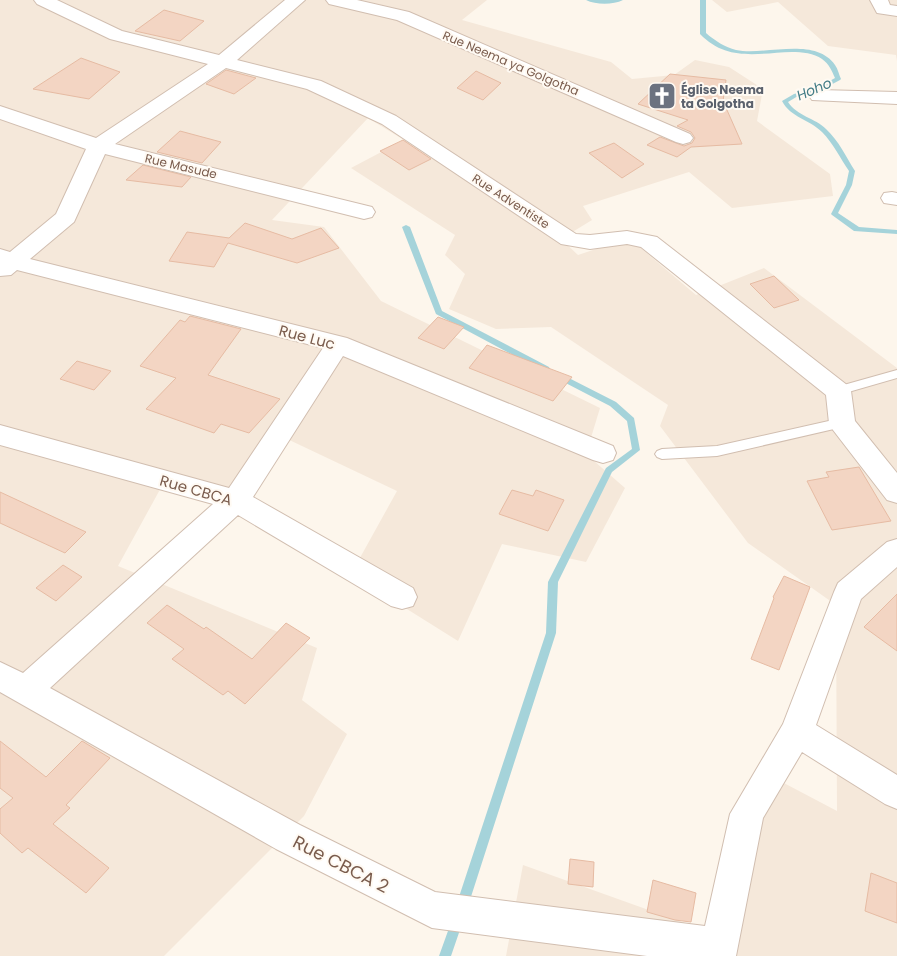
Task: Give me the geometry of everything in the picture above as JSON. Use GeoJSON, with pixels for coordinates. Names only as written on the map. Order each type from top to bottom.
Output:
{"type":"FeatureCollection","features":[{"type":"Feature","properties":{"kind":"street","name":"Rue Adventiste"},"geometry":{"type":"LineString","coordinates":[[43,0],[116,35],[314,85],[389,120],[569,239],[580,243],[619,236],[635,237],[649,242],[838,391]]}},
{"type":"Feature","properties":{"kind":"street"},"geometry":{"type":"LineString","coordinates":[[5,263],[66,217],[98,146],[223,62],[296,0]]}},
{"type":"Feature","properties":{"kind":"street","name":"Rue Neema ya Golgotha"},"geometry":{"type":"LineString","coordinates":[[335,0],[403,16],[683,138]]}},
{"type":"Feature","properties":{"kind":"street"},"geometry":{"type":"LineString","coordinates":[[879,0],[883,9],[897,11]]}},
{"type":"Feature","properties":{"kind":"street"},"geometry":{"type":"LineString","coordinates":[[819,96],[897,98]]}},
{"type":"Feature","properties":{"kind":"street","name":"Rue Masude"},"geometry":{"type":"LineString","coordinates":[[0,112],[98,146],[364,212]]}},
{"type":"Feature","properties":{"kind":"street","name":"Rue Luc"},"geometry":{"type":"LineString","coordinates":[[5,263],[338,344],[603,453]]}},
{"type":"Feature","properties":{"kind":"street"},"geometry":{"type":"LineString","coordinates":[[8,683],[236,500],[338,344]]}},
{"type":"Feature","properties":{"kind":"street"},"geometry":{"type":"LineString","coordinates":[[838,391],[842,423],[897,493]]}},
{"type":"Feature","properties":{"kind":"street","name":"Rue CBCA"},"geometry":{"type":"LineString","coordinates":[[0,435],[236,500],[402,597]]}},
{"type":"Feature","properties":{"kind":"street"},"geometry":{"type":"LineString","coordinates":[[718,951],[747,814],[797,731],[849,592],[897,550]]}},
{"type":"Feature","properties":{"kind":"street","name":"Rue CBCA 2"},"geometry":{"type":"LineString","coordinates":[[8,683],[288,837],[432,910],[718,951]]}},
{"type":"Feature","properties":{"kind":"street"},"geometry":{"type":"LineString","coordinates":[[797,731],[897,793]]}},
{"type":"Feature","properties":{"kind":"lane"},"geometry":{"type":"LineString","coordinates":[[838,391],[897,374]]}},
{"type":"Feature","properties":{"kind":"lane"},"geometry":{"type":"LineString","coordinates":[[662,454],[717,451],[842,423]]}},
{"type":"Feature","properties":{"kind":"shaded area"},"geometry":{"type":"Polygon","coordinates":[[[0,0],[487,0],[462,20],[611,62],[632,79],[674,75],[695,60],[729,67],[763,89],[757,121],[830,174],[833,196],[732,208],[689,172],[583,206],[592,220],[561,239],[578,255],[629,238],[696,295],[764,268],[897,368],[897,956],[506,956],[523,865],[738,942],[763,772],[837,811],[836,605],[748,543],[660,426],[668,405],[551,327],[496,329],[449,309],[465,274],[445,255],[455,235],[351,168],[404,140],[368,118],[272,220],[324,227],[381,301],[600,408],[586,454],[625,488],[586,562],[502,544],[458,641],[351,574],[397,491],[283,437],[241,506],[163,484],[118,566],[317,648],[302,700],[347,734],[304,816],[164,956],[0,956],[0,0]]]}},
{"type":"Feature","properties":{"kind":"shaded area"},"geometry":{"type":"Polygon","coordinates":[[[712,0],[897,0],[897,61],[896,55],[828,46],[778,2],[727,12],[712,0]]]}},
{"type":"Feature","properties":{"kind":"building"},"geometry":{"type":"Polygon","coordinates":[[[164,10],[204,21],[180,41],[135,31],[164,10]]]}},
{"type":"Feature","properties":{"kind":"building"},"geometry":{"type":"Polygon","coordinates":[[[81,58],[120,72],[89,99],[33,89],[81,58]]]}},
{"type":"Feature","properties":{"kind":"building"},"geometry":{"type":"Polygon","coordinates":[[[226,70],[256,78],[234,94],[206,84],[226,70]]]}},
{"type":"Feature","properties":{"kind":"building"},"geometry":{"type":"Polygon","coordinates":[[[476,71],[501,83],[483,100],[457,88],[476,71]]]}},
{"type":"Feature","properties":{"kind":"building"},"geometry":{"type":"Polygon","coordinates":[[[670,74],[726,80],[723,101],[742,144],[691,147],[677,157],[647,145],[660,137],[684,146],[692,143],[695,138],[691,132],[677,126],[688,120],[638,104],[670,74]]]}},
{"type":"Feature","properties":{"kind":"building"},"geometry":{"type":"Polygon","coordinates":[[[180,131],[221,142],[202,163],[157,152],[180,131]]]}},
{"type":"Feature","properties":{"kind":"building"},"geometry":{"type":"Polygon","coordinates":[[[403,140],[431,159],[409,170],[380,151],[403,140]]]}},
{"type":"Feature","properties":{"kind":"building"},"geometry":{"type":"Polygon","coordinates":[[[614,143],[644,164],[622,178],[589,153],[614,143]]]}},
{"type":"Feature","properties":{"kind":"building"},"geometry":{"type":"Polygon","coordinates":[[[143,165],[191,177],[182,187],[126,180],[143,165]]]}},
{"type":"Feature","properties":{"kind":"building"},"geometry":{"type":"Polygon","coordinates":[[[245,223],[292,239],[321,228],[339,248],[297,263],[228,243],[214,267],[169,261],[187,232],[229,238],[245,223]]]}},
{"type":"Feature","properties":{"kind":"building"},"geometry":{"type":"Polygon","coordinates":[[[774,276],[799,300],[774,308],[750,284],[774,276]]]}},
{"type":"Feature","properties":{"kind":"building"},"geometry":{"type":"Polygon","coordinates":[[[190,316],[241,329],[208,375],[280,399],[249,433],[221,424],[214,433],[146,409],[176,378],[140,366],[180,320],[185,322],[190,316]]]}},
{"type":"Feature","properties":{"kind":"building"},"geometry":{"type":"Polygon","coordinates":[[[438,317],[464,327],[444,349],[418,338],[438,317]]]}},
{"type":"Feature","properties":{"kind":"building"},"geometry":{"type":"Polygon","coordinates":[[[487,345],[572,377],[553,401],[469,368],[487,345]]]}},
{"type":"Feature","properties":{"kind":"building"},"geometry":{"type":"Polygon","coordinates":[[[77,361],[111,371],[94,390],[60,379],[77,361]]]}},
{"type":"Feature","properties":{"kind":"building"},"geometry":{"type":"Polygon","coordinates":[[[859,467],[891,521],[832,530],[807,481],[829,477],[826,472],[859,467]]]}},
{"type":"Feature","properties":{"kind":"building"},"geometry":{"type":"Polygon","coordinates":[[[512,490],[533,496],[536,490],[564,500],[548,531],[499,514],[512,490]]]}},
{"type":"Feature","properties":{"kind":"building"},"geometry":{"type":"Polygon","coordinates":[[[0,492],[86,532],[65,553],[0,523],[0,492]]]}},
{"type":"Feature","properties":{"kind":"building"},"geometry":{"type":"Polygon","coordinates":[[[63,565],[82,577],[56,601],[36,588],[63,565]]]}},
{"type":"Feature","properties":{"kind":"building"},"geometry":{"type":"Polygon","coordinates":[[[784,576],[810,587],[779,670],[751,659],[773,597],[784,576]]]}},
{"type":"Feature","properties":{"kind":"building"},"geometry":{"type":"Polygon","coordinates":[[[897,594],[897,651],[864,627],[897,594]]]}},
{"type":"Feature","properties":{"kind":"building"},"geometry":{"type":"Polygon","coordinates":[[[167,605],[204,629],[206,627],[252,659],[286,623],[310,638],[245,704],[228,691],[223,695],[172,659],[184,649],[147,623],[167,605]]]}},
{"type":"Feature","properties":{"kind":"building"},"geometry":{"type":"Polygon","coordinates":[[[0,741],[46,777],[82,741],[110,758],[66,805],[70,808],[53,824],[109,868],[86,893],[28,848],[22,853],[0,833],[0,809],[13,798],[0,788],[0,741]]]}},
{"type":"Feature","properties":{"kind":"building"},"geometry":{"type":"Polygon","coordinates":[[[570,859],[594,862],[593,887],[568,884],[570,859]]]}},
{"type":"Feature","properties":{"kind":"building"},"geometry":{"type":"Polygon","coordinates":[[[871,873],[897,883],[897,923],[865,911],[871,873]]]}},
{"type":"Feature","properties":{"kind":"building"},"geometry":{"type":"Polygon","coordinates":[[[653,880],[696,893],[691,922],[675,920],[647,912],[653,880]]]}},
{"type":"Feature","properties":{"kind":"waterway","name":"Hoho"},"geometry":{"type":"LineString","coordinates":[[589,0],[608,2],[620,0]]}},
{"type":"Feature","properties":{"kind":"waterway","name":"Hoho"},"geometry":{"type":"LineString","coordinates":[[703,0],[703,34],[713,42],[730,50],[748,53],[813,52],[824,57],[832,66],[838,79],[821,88],[796,95],[785,101],[795,113],[824,130],[852,171],[849,185],[834,214],[857,229],[897,232]]}},
{"type":"Feature","properties":{"kind":"waterway"},"geometry":{"type":"LineString","coordinates":[[406,227],[439,312],[546,369]]}},
{"type":"Feature","properties":{"kind":"waterway"},"geometry":{"type":"LineString","coordinates":[[462,906],[551,633],[553,582],[609,470],[636,450],[631,420],[613,404],[559,376]]}},
{"type":"Feature","properties":{"kind":"waterway"},"geometry":{"type":"LineString","coordinates":[[445,956],[457,921]]}},
{"type":"Feature","properties":{"kind":"place","name":"Église Neema ta Golgotha"},"geometry":{"type":"Point","coordinates":[662,96]}}]}
